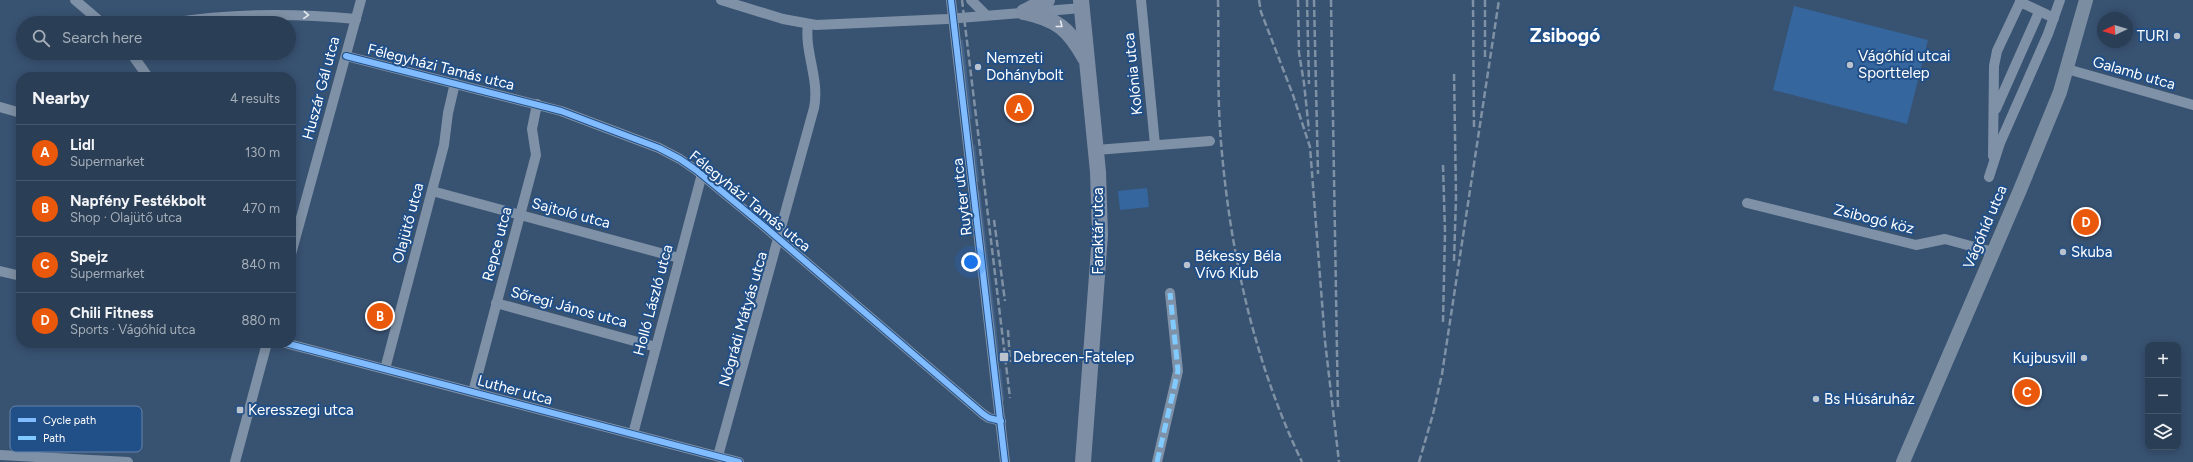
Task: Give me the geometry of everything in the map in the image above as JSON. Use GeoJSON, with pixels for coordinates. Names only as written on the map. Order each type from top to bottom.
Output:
{"type":"FeatureCollection","features":[{"type":"Feature","properties":{"kind":"main road"},"geometry":{"type":"LineString","coordinates":[[1024,12],[1047,0]]}},
{"type":"Feature","properties":{"kind":"main road","name":"Vágóhíd utca"},"geometry":{"type":"LineString","coordinates":[[1903,462],[2023,183],[2067,69],[2086,0]]}},
{"type":"Feature","properties":{"kind":"main road","name":"Faraktár utca"},"geometry":{"type":"LineString","coordinates":[[1082,4],[1098,172],[1100,235],[1083,462]]}},
{"type":"Feature","properties":{"kind":"main road"},"geometry":{"type":"LineString","coordinates":[[1024,12],[1044,16],[1061,26],[1075,41],[1087,63]]}},
{"type":"Feature","properties":{"kind":"street"},"geometry":{"type":"LineString","coordinates":[[75,0],[94,16]]}},
{"type":"Feature","properties":{"kind":"street","name":"Huszár Gál utca"},"geometry":{"type":"LineString","coordinates":[[296,236],[361,0]]}},
{"type":"Feature","properties":{"kind":"street"},"geometry":{"type":"LineString","coordinates":[[721,0],[808,24],[843,24],[954,18],[1024,12],[1082,4]]}},
{"type":"Feature","properties":{"kind":"street","name":"Ruyter utca"},"geometry":{"type":"LineString","coordinates":[[952,0],[1005,462]]}},
{"type":"Feature","properties":{"kind":"street"},"geometry":{"type":"LineString","coordinates":[[971,0],[986,15]]}},
{"type":"Feature","properties":{"kind":"street","name":"Kolónia utca"},"geometry":{"type":"LineString","coordinates":[[1141,0],[1155,145]]}},
{"type":"Feature","properties":{"kind":"street"},"geometry":{"type":"LineString","coordinates":[[1992,162],[2054,18],[2060,0]]}},
{"type":"Feature","properties":{"kind":"street"},"geometry":{"type":"LineString","coordinates":[[1989,178],[1992,162],[1994,66],[1997,52],[2020,1],[2039,12],[2054,18]]}},
{"type":"Feature","properties":{"kind":"street"},"geometry":{"type":"LineString","coordinates":[[1993,114],[2039,12]]}},
{"type":"Feature","properties":{"kind":"street"},"geometry":{"type":"LineString","coordinates":[[220,16],[270,14],[356,19]]}},
{"type":"Feature","properties":{"kind":"street","name":"Nógrádi Mátyás utca"},"geometry":{"type":"LineString","coordinates":[[718,456],[815,103],[816,86],[808,40],[808,24]]}},
{"type":"Feature","properties":{"kind":"street","name":"Félegyházi Tamás utca"},"geometry":{"type":"LineString","coordinates":[[346,56],[537,104],[581,118],[659,148],[685,162],[702,174],[778,238],[980,412],[989,418],[1001,421]]}},
{"type":"Feature","properties":{"kind":"street"},"geometry":{"type":"LineString","coordinates":[[136,60],[144,72]]}},
{"type":"Feature","properties":{"kind":"street","name":"Galamb utca"},"geometry":{"type":"LineString","coordinates":[[2067,69],[2193,105]]}},
{"type":"Feature","properties":{"kind":"street","name":"Olajütő utca"},"geometry":{"type":"LineString","coordinates":[[385,369],[444,145],[448,113],[455,84]]}},
{"type":"Feature","properties":{"kind":"street","name":"Repce utca"},"geometry":{"type":"LineString","coordinates":[[473,392],[536,155],[532,129],[537,104]]}},
{"type":"Feature","properties":{"kind":"street"},"geometry":{"type":"LineString","coordinates":[[0,107],[16,112]]}},
{"type":"Feature","properties":{"kind":"street"},"geometry":{"type":"LineString","coordinates":[[1096,150],[1210,141]]}},
{"type":"Feature","properties":{"kind":"street","name":"Holló László utca"},"geometry":{"type":"LineString","coordinates":[[634,434],[702,174]]}},
{"type":"Feature","properties":{"kind":"street","name":"Sajtoló utca"},"geometry":{"type":"LineString","coordinates":[[432,191],[679,258]]}},
{"type":"Feature","properties":{"kind":"street","name":"Zsibogó köz"},"geometry":{"type":"LineString","coordinates":[[1747,203],[1916,245],[1945,239],[1993,252]]}},
{"type":"Feature","properties":{"kind":"street"},"geometry":{"type":"LineString","coordinates":[[0,271],[16,275]]}},
{"type":"Feature","properties":{"kind":"street"},"geometry":{"type":"LineString","coordinates":[[1157,462],[1178,371],[1170,293]]}},
{"type":"Feature","properties":{"kind":"street","name":"Sőregi János utca"},"geometry":{"type":"LineString","coordinates":[[496,303],[656,347]]}},
{"type":"Feature","properties":{"kind":"street","name":"Luther utca"},"geometry":{"type":"LineString","coordinates":[[296,346],[739,462]]}},
{"type":"Feature","properties":{"kind":"street"},"geometry":{"type":"LineString","coordinates":[[235,462],[266,348]]}},
{"type":"Feature","properties":{"kind":"street"},"geometry":{"type":"LineString","coordinates":[[0,455],[128,462]]}},
{"type":"Feature","properties":{"kind":"shaded area","name":"Vágóhíd utcai Sporttelep"},"geometry":{"type":"Polygon","coordinates":[[[1794,6],[1928,40],[1907,124],[1773,90],[1794,6]]]}},
{"type":"Feature","properties":{"kind":"shaded area"},"geometry":{"type":"Polygon","coordinates":[[[1147,188],[1149,207],[1120,210],[1118,191],[1147,188]]]}},
{"type":"Feature","properties":{"kind":"waterway"},"geometry":{"type":"LineString","coordinates":[[962,41],[971,118]]}},
{"type":"Feature","properties":{"kind":"waterway"},"geometry":{"type":"LineString","coordinates":[[974,146],[978,181]]}},
{"type":"Feature","properties":{"kind":"waterway"},"geometry":{"type":"LineString","coordinates":[[979,192],[999,362]]}},
{"type":"Feature","properties":{"kind":"waterway"},"geometry":{"type":"LineString","coordinates":[[1000,370],[1003,400]]}},
{"type":"Feature","properties":{"kind":"railway"},"geometry":{"type":"LineString","coordinates":[[962,0],[1010,398]]}},
{"type":"Feature","properties":{"kind":"railway"},"geometry":{"type":"LineString","coordinates":[[1218,0],[1221,142],[1225,183],[1238,265],[1247,306],[1270,385],[1302,462]]}},
{"type":"Feature","properties":{"kind":"railway"},"geometry":{"type":"LineString","coordinates":[[1259,0],[1261,12],[1293,95],[1310,147],[1325,341],[1339,462]]}},
{"type":"Feature","properties":{"kind":"railway"},"geometry":{"type":"LineString","coordinates":[[1298,0],[1299,53],[1309,131]]}},
{"type":"Feature","properties":{"kind":"railway"},"geometry":{"type":"LineString","coordinates":[[1307,0],[1309,84]]}},
{"type":"Feature","properties":{"kind":"railway"},"geometry":{"type":"LineString","coordinates":[[1314,0],[1318,174]]}},
{"type":"Feature","properties":{"kind":"railway"},"geometry":{"type":"LineString","coordinates":[[1331,0],[1338,410]]}},
{"type":"Feature","properties":{"kind":"railway"},"geometry":{"type":"LineString","coordinates":[[1473,0],[1474,130]]}},
{"type":"Feature","properties":{"kind":"railway"},"geometry":{"type":"LineString","coordinates":[[1485,0],[1485,58]]}},
{"type":"Feature","properties":{"kind":"railway"},"geometry":{"type":"LineString","coordinates":[[1419,462],[1433,414],[1442,374],[1499,0]]}},
{"type":"Feature","properties":{"kind":"railway"},"geometry":{"type":"LineString","coordinates":[[1454,71],[1456,197],[1454,261]]}},
{"type":"Feature","properties":{"kind":"railway"},"geometry":{"type":"LineString","coordinates":[[1443,165],[1445,232],[1443,322]]}},
{"type":"Feature","properties":{"kind":"railway"},"geometry":{"type":"LineString","coordinates":[[994,220],[1005,301]]}},
{"type":"Feature","properties":{"kind":"railway"},"geometry":{"type":"LineString","coordinates":[[1008,330],[1010,362]]}},
{"type":"Feature","properties":{"kind":"marked path"},"geometry":{"type":"LineString","coordinates":[[1157,462],[1178,371],[1170,293]]}},
{"type":"Feature","properties":{"kind":"cycle path"},"geometry":{"type":"LineString","coordinates":[[951,0],[1005,462]]}},
{"type":"Feature","properties":{"kind":"cycle path"},"geometry":{"type":"LineString","coordinates":[[346,56],[561,111],[659,148],[680,159],[696,170],[765,227],[983,414],[989,418],[1001,421]]}},
{"type":"Feature","properties":{"kind":"cycle path"},"geometry":{"type":"LineString","coordinates":[[296,346],[739,462]]}},
{"type":"Feature","properties":{"kind":"place","name":"TURI"},"geometry":{"type":"Point","coordinates":[2177,36]}},
{"type":"Feature","properties":{"kind":"place","name":"Vágóhíd utcai Sporttelep"},"geometry":{"type":"Point","coordinates":[1850,65]}},
{"type":"Feature","properties":{"kind":"place","name":"Nemzeti Dohánybolt"},"geometry":{"type":"Point","coordinates":[978,67]}},
{"type":"Feature","properties":{"kind":"place","name":"Lidl"},"geometry":{"type":"Point","coordinates":[1019,108]}},
{"type":"Feature","properties":{"kind":"place","name":"Chili Fitness"},"geometry":{"type":"Point","coordinates":[2086,222]}},
{"type":"Feature","properties":{"kind":"place","name":"Skuba"},"geometry":{"type":"Point","coordinates":[2063,252]}},
{"type":"Feature","properties":{"kind":"place","name":"Békessy Béla Vívó Klub"},"geometry":{"type":"Point","coordinates":[1187,265]}},
{"type":"Feature","properties":{"kind":"place","name":"Napfény Festékbolt"},"geometry":{"type":"Point","coordinates":[380,316]}},
{"type":"Feature","properties":{"kind":"place","name":"Debrecen-Fatelep"},"geometry":{"type":"Point","coordinates":[1004,357]}},
{"type":"Feature","properties":{"kind":"place","name":"Kujbusvill"},"geometry":{"type":"Point","coordinates":[2084,358]}},
{"type":"Feature","properties":{"kind":"place","name":"Spejz"},"geometry":{"type":"Point","coordinates":[2027,392]}},
{"type":"Feature","properties":{"kind":"place","name":"Bs Húsáruház"},"geometry":{"type":"Point","coordinates":[1816,399]}},
{"type":"Feature","properties":{"kind":"place","name":"Keresszegi utca"},"geometry":{"type":"Point","coordinates":[240,410]}},
{"type":"Feature","properties":{"kind":"district","name":"Zsibogó"},"geometry":{"type":"Point","coordinates":[1565,35]}}]}
